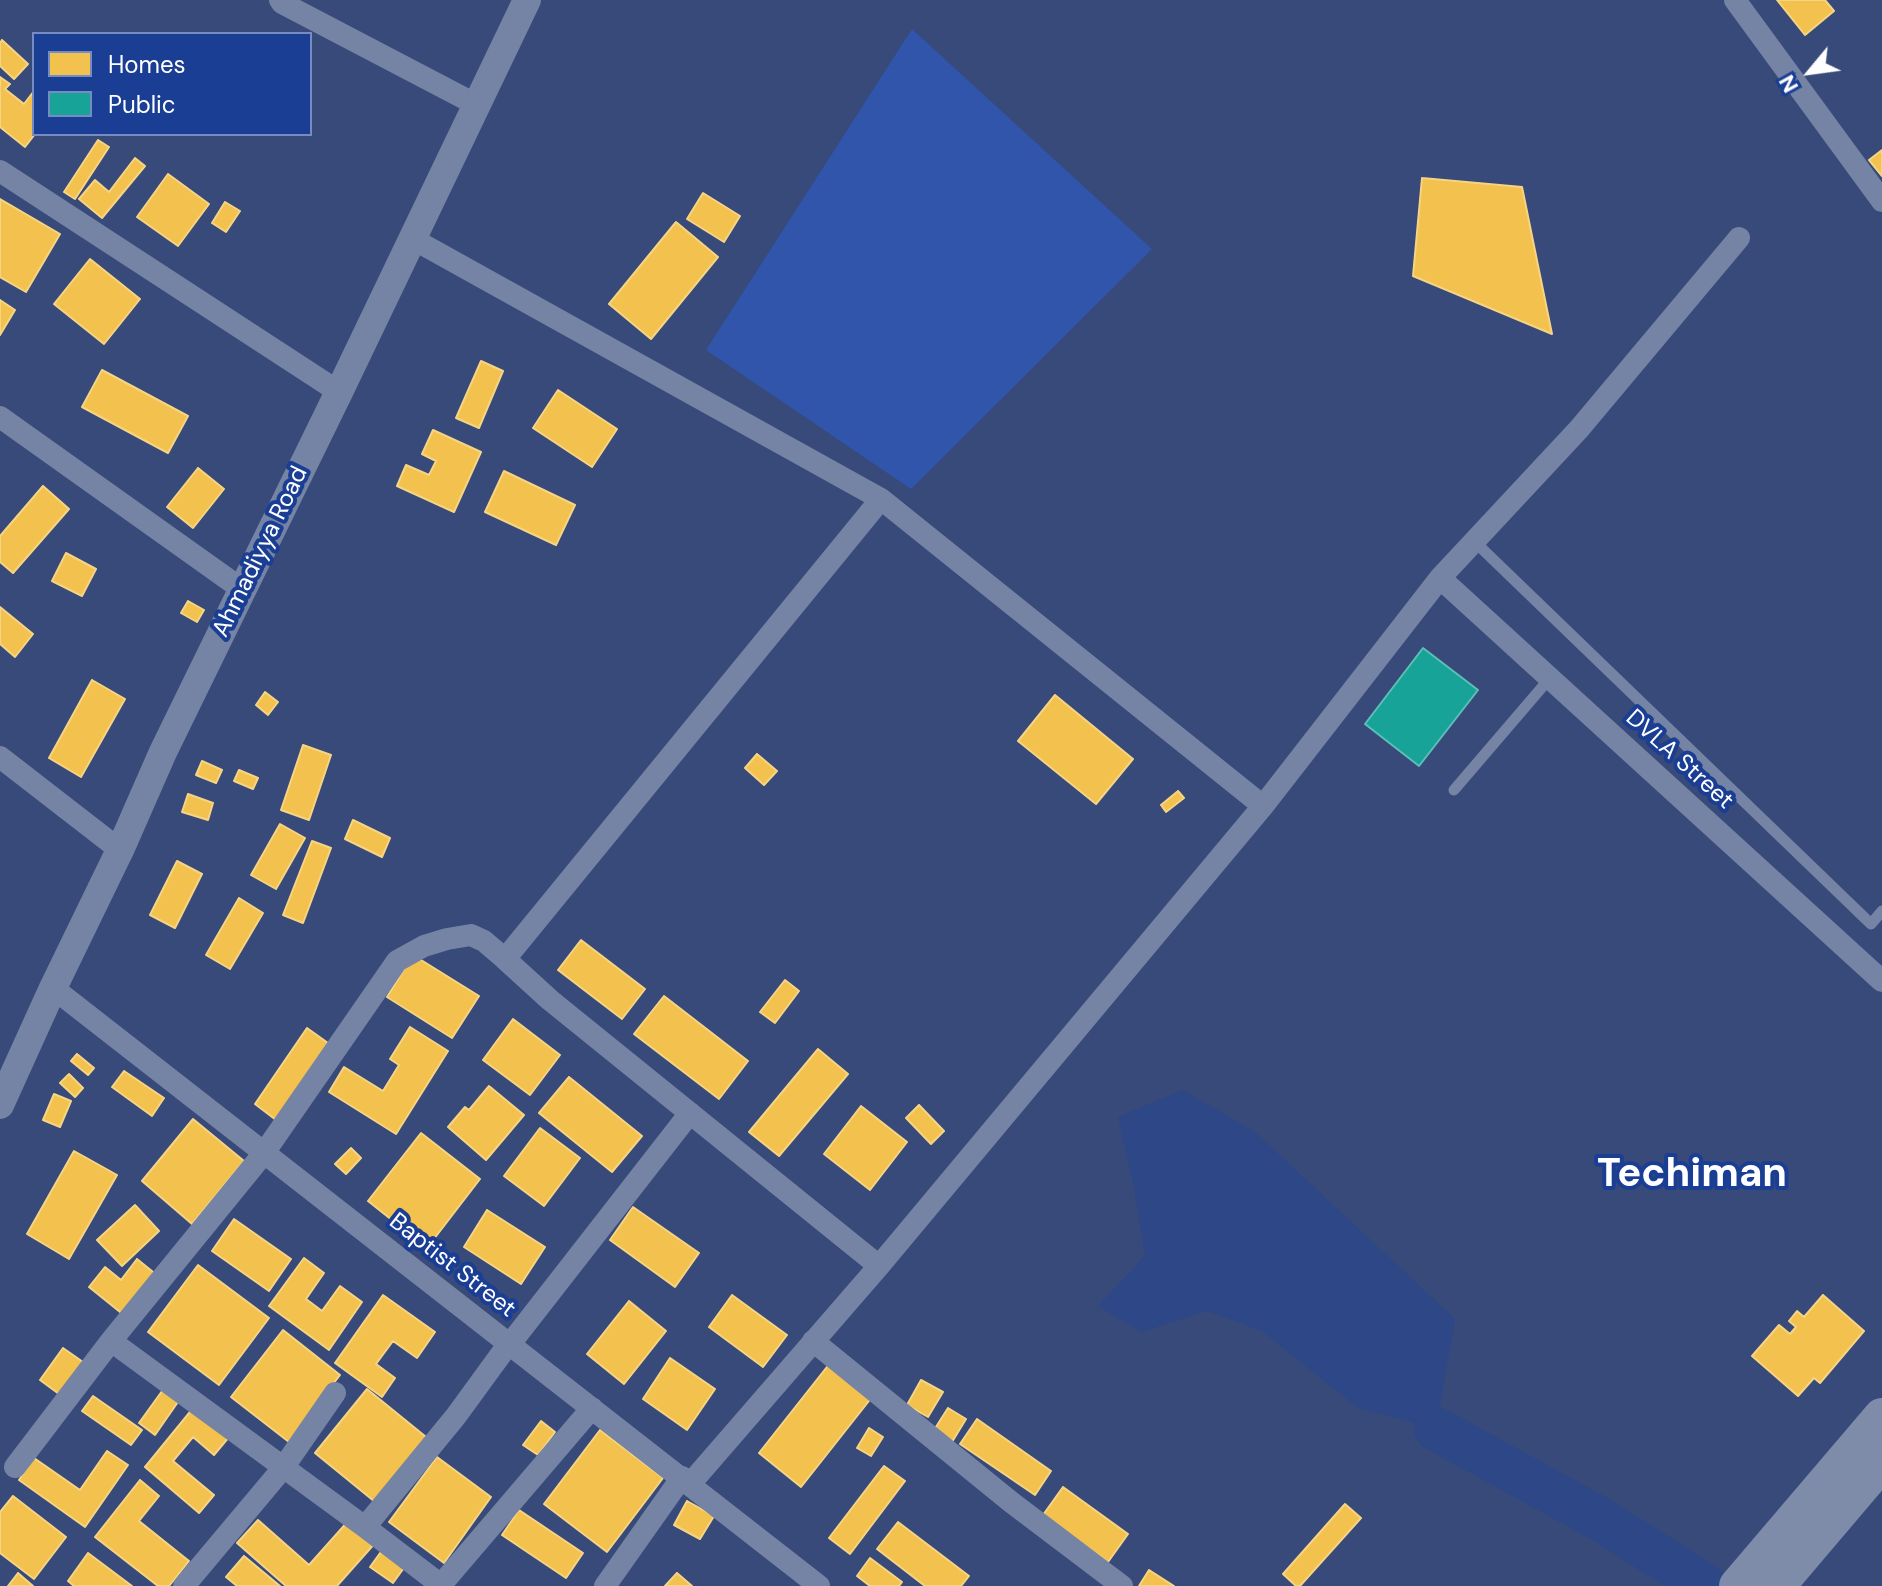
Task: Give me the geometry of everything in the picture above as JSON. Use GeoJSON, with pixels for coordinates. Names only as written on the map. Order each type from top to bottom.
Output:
{"type":"FeatureCollection","features":[{"type":"Feature","properties":{"kind":"highway"},"geometry":{"type":"LineString","coordinates":[[1780,1585],[1824,1507],[1882,1417]]}},
{"type":"Feature","properties":{"kind":"highway"},"geometry":{"type":"LineString","coordinates":[[1738,1586],[1824,1507],[1882,1461]]}},
{"type":"Feature","properties":{"kind":"street"},"geometry":{"type":"LineString","coordinates":[[280,0],[477,105]]}},
{"type":"Feature","properties":{"kind":"street","name":"Ahmadiyya Road"},"geometry":{"type":"LineString","coordinates":[[0,1105],[163,752],[527,0]]}},
{"type":"Feature","properties":{"kind":"street"},"geometry":{"type":"LineString","coordinates":[[1735,0],[1882,201]]}},
{"type":"Feature","properties":{"kind":"street"},"geometry":{"type":"LineString","coordinates":[[0,171],[339,392]]}},
{"type":"Feature","properties":{"kind":"street"},"geometry":{"type":"LineString","coordinates":[[605,1586],[686,1481],[879,1266],[1263,806],[1440,578],[1579,429],[1739,238]]}},
{"type":"Feature","properties":{"kind":"street"},"geometry":{"type":"LineString","coordinates":[[413,239],[881,499],[1263,806]]}},
{"type":"Feature","properties":{"kind":"street"},"geometry":{"type":"LineString","coordinates":[[0,417],[243,590]]}},
{"type":"Feature","properties":{"kind":"street"},"geometry":{"type":"LineString","coordinates":[[505,959],[881,499]]}},
{"type":"Feature","properties":{"kind":"street","name":"DVLA Street"},"geometry":{"type":"LineString","coordinates":[[1440,578],[1882,981]]}},
{"type":"Feature","properties":{"kind":"street"},"geometry":{"type":"LineString","coordinates":[[0,757],[120,850]]}},
{"type":"Feature","properties":{"kind":"street"},"geometry":{"type":"LineString","coordinates":[[15,1467],[111,1341],[264,1153],[397,961],[424,946],[447,939],[471,935],[484,941],[550,1000],[879,1266]]}},
{"type":"Feature","properties":{"kind":"street","name":"Baptist Street"},"geometry":{"type":"LineString","coordinates":[[53,988],[819,1586]]}},
{"type":"Feature","properties":{"kind":"street"},"geometry":{"type":"LineString","coordinates":[[365,1527],[456,1416],[507,1346],[690,1113]]}},
{"type":"Feature","properties":{"kind":"street"},"geometry":{"type":"LineString","coordinates":[[111,1341],[365,1527],[440,1586],[592,1408]]}},
{"type":"Feature","properties":{"kind":"street"},"geometry":{"type":"LineString","coordinates":[[813,1341],[1011,1502],[1122,1586]]}},
{"type":"Feature","properties":{"kind":"street"},"geometry":{"type":"LineString","coordinates":[[184,1586],[283,1468],[335,1393]]}},
{"type":"Feature","properties":{"kind":"lane"},"geometry":{"type":"LineString","coordinates":[[1475,542],[1871,924],[1882,911]]}},
{"type":"Feature","properties":{"kind":"lane"},"geometry":{"type":"LineString","coordinates":[[1454,790],[1550,678]]}},
{"type":"Feature","properties":{"kind":"shaded area"},"geometry":{"type":"Polygon","coordinates":[[[912,29],[1152,249],[911,489],[706,350],[912,29]]]}},
{"type":"Feature","properties":{"kind":"shaded area"},"geometry":{"type":"Polygon","coordinates":[[[1183,1090],[1255,1132],[1455,1319],[1436,1429],[1358,1408],[1262,1331],[1207,1311],[1141,1332],[1098,1306],[1145,1256],[1118,1117],[1183,1090]]]}},
{"type":"Feature","properties":{"kind":"building: Homes"},"geometry":{"type":"Polygon","coordinates":[[[1777,0],[1825,0],[1834,11],[1805,35],[1777,0]]]}},
{"type":"Feature","properties":{"kind":"building: Homes"},"geometry":{"type":"Polygon","coordinates":[[[2,40],[28,64],[14,79],[0,66],[2,40]]]}},
{"type":"Feature","properties":{"kind":"building: Homes"},"geometry":{"type":"Polygon","coordinates":[[[0,77],[10,84],[5,89],[24,104],[32,94],[33,136],[25,147],[0,127],[0,77]]]}},
{"type":"Feature","properties":{"kind":"building: Homes"},"geometry":{"type":"Polygon","coordinates":[[[98,140],[109,147],[75,199],[64,192],[98,140]]]}},
{"type":"Feature","properties":{"kind":"building: Homes"},"geometry":{"type":"Polygon","coordinates":[[[1882,150],[1882,176],[1869,160],[1882,150]]]}},
{"type":"Feature","properties":{"kind":"building: Homes"},"geometry":{"type":"Polygon","coordinates":[[[135,158],[145,166],[102,218],[79,199],[95,180],[109,192],[135,158]]]}},
{"type":"Feature","properties":{"kind":"building: Homes"},"geometry":{"type":"Polygon","coordinates":[[[168,174],[209,204],[178,246],[137,217],[168,174]]]}},
{"type":"Feature","properties":{"kind":"building: Homes"},"geometry":{"type":"Polygon","coordinates":[[[1422,178],[1522,187],[1552,334],[1413,276],[1422,178]]]}},
{"type":"Feature","properties":{"kind":"building: Homes"},"geometry":{"type":"Polygon","coordinates":[[[703,193],[740,216],[724,242],[687,219],[703,193]]]}},
{"type":"Feature","properties":{"kind":"building: Homes"},"geometry":{"type":"Polygon","coordinates":[[[0,199],[60,234],[26,292],[0,277],[0,199]]]}},
{"type":"Feature","properties":{"kind":"building: Homes"},"geometry":{"type":"Polygon","coordinates":[[[225,202],[240,211],[226,232],[212,223],[225,202]]]}},
{"type":"Feature","properties":{"kind":"building: Homes"},"geometry":{"type":"Polygon","coordinates":[[[676,222],[718,257],[651,339],[609,304],[676,222]]]}},
{"type":"Feature","properties":{"kind":"building: Homes"},"geometry":{"type":"Polygon","coordinates":[[[90,259],[140,299],[104,344],[54,304],[90,259]]]}},
{"type":"Feature","properties":{"kind":"building: Homes"},"geometry":{"type":"Polygon","coordinates":[[[0,300],[15,310],[0,335],[0,300]]]}},
{"type":"Feature","properties":{"kind":"building: Homes"},"geometry":{"type":"Polygon","coordinates":[[[481,361],[503,371],[479,428],[456,418],[481,361]]]}},
{"type":"Feature","properties":{"kind":"building: Homes"},"geometry":{"type":"Polygon","coordinates":[[[102,370],[188,416],[168,453],[82,407],[102,370]]]}},
{"type":"Feature","properties":{"kind":"building: Homes"},"geometry":{"type":"Polygon","coordinates":[[[558,390],[617,429],[592,467],[533,428],[558,390]]]}},
{"type":"Feature","properties":{"kind":"building: Homes"},"geometry":{"type":"Polygon","coordinates":[[[433,430],[481,452],[454,512],[397,486],[406,465],[429,475],[436,461],[422,454],[433,430]]]}},
{"type":"Feature","properties":{"kind":"building: Homes"},"geometry":{"type":"Polygon","coordinates":[[[198,468],[224,489],[193,528],[167,507],[198,468]]]}},
{"type":"Feature","properties":{"kind":"building: Homes"},"geometry":{"type":"Polygon","coordinates":[[[504,471],[575,505],[556,545],[485,512],[504,471]]]}},
{"type":"Feature","properties":{"kind":"building: Homes"},"geometry":{"type":"Polygon","coordinates":[[[43,486],[69,509],[13,573],[0,562],[0,536],[43,486]]]}},
{"type":"Feature","properties":{"kind":"building: Homes"},"geometry":{"type":"Polygon","coordinates":[[[66,553],[96,569],[82,596],[52,581],[66,553]]]}},
{"type":"Feature","properties":{"kind":"building: Homes"},"geometry":{"type":"Polygon","coordinates":[[[188,601],[204,610],[197,622],[181,613],[188,601]]]}},
{"type":"Feature","properties":{"kind":"building: Homes"},"geometry":{"type":"Polygon","coordinates":[[[0,607],[33,634],[15,657],[0,644],[0,607]]]}},
{"type":"Feature","properties":{"kind":"building: Homes"},"geometry":{"type":"Polygon","coordinates":[[[92,680],[125,699],[81,777],[49,758],[92,680]]]}},
{"type":"Feature","properties":{"kind":"building: Homes"},"geometry":{"type":"Polygon","coordinates":[[[265,692],[278,702],[268,715],[256,705],[265,692]]]}},
{"type":"Feature","properties":{"kind":"building: Homes"},"geometry":{"type":"Polygon","coordinates":[[[1055,695],[1133,759],[1096,804],[1018,741],[1055,695]]]}},
{"type":"Feature","properties":{"kind":"building: Homes"},"geometry":{"type":"Polygon","coordinates":[[[303,745],[331,755],[309,820],[281,810],[303,745]]]}},
{"type":"Feature","properties":{"kind":"building: Homes"},"geometry":{"type":"Polygon","coordinates":[[[757,754],[777,771],[764,785],[745,768],[757,754]]]}},
{"type":"Feature","properties":{"kind":"building: Homes"},"geometry":{"type":"Polygon","coordinates":[[[202,761],[222,770],[216,783],[196,775],[202,761]]]}},
{"type":"Feature","properties":{"kind":"building: Homes"},"geometry":{"type":"Polygon","coordinates":[[[239,770],[258,778],[253,789],[234,781],[239,770]]]}},
{"type":"Feature","properties":{"kind":"building: Homes"},"geometry":{"type":"Polygon","coordinates":[[[1178,791],[1184,798],[1166,812],[1161,805],[1178,791]]]}},
{"type":"Feature","properties":{"kind":"building: Homes"},"geometry":{"type":"Polygon","coordinates":[[[188,794],[213,803],[208,820],[182,812],[188,794]]]}},
{"type":"Feature","properties":{"kind":"building: Homes"},"geometry":{"type":"Polygon","coordinates":[[[353,820],[390,838],[382,857],[345,839],[353,820]]]}},
{"type":"Feature","properties":{"kind":"building: Homes"},"geometry":{"type":"Polygon","coordinates":[[[280,824],[305,838],[276,889],[251,875],[280,824]]]}},
{"type":"Feature","properties":{"kind":"building: Homes"},"geometry":{"type":"Polygon","coordinates":[[[312,841],[331,848],[303,923],[283,915],[312,841]]]}},
{"type":"Feature","properties":{"kind":"building: Homes"},"geometry":{"type":"Polygon","coordinates":[[[177,861],[202,874],[175,928],[150,915],[177,861]]]}},
{"type":"Feature","properties":{"kind":"building: Homes"},"geometry":{"type":"Polygon","coordinates":[[[239,898],[263,913],[230,969],[206,955],[239,898]]]}},
{"type":"Feature","properties":{"kind":"building: Homes"},"geometry":{"type":"Polygon","coordinates":[[[581,940],[645,989],[622,1019],[558,970],[581,940]]]}},
{"type":"Feature","properties":{"kind":"building: Homes"},"geometry":{"type":"Polygon","coordinates":[[[413,955],[479,996],[452,1038],[387,997],[413,955]]]}},
{"type":"Feature","properties":{"kind":"building: Homes"},"geometry":{"type":"Polygon","coordinates":[[[785,980],[799,991],[775,1023],[760,1012],[785,980]]]}},
{"type":"Feature","properties":{"kind":"building: Homes"},"geometry":{"type":"Polygon","coordinates":[[[664,996],[748,1061],[719,1099],[634,1034],[664,996]]]}},
{"type":"Feature","properties":{"kind":"building: Homes"},"geometry":{"type":"Polygon","coordinates":[[[513,1019],[560,1055],[530,1095],[483,1060],[513,1019]]]}},
{"type":"Feature","properties":{"kind":"building: Homes"},"geometry":{"type":"Polygon","coordinates":[[[410,1027],[448,1051],[396,1134],[329,1092],[344,1067],[383,1091],[399,1065],[390,1059],[410,1027]]]}},
{"type":"Feature","properties":{"kind":"building: Homes"},"geometry":{"type":"Polygon","coordinates":[[[307,1028],[328,1043],[276,1120],[255,1104],[307,1028]]]}},
{"type":"Feature","properties":{"kind":"building: Homes"},"geometry":{"type":"Polygon","coordinates":[[[818,1049],[848,1074],[779,1156],[749,1132],[818,1049]]]}},
{"type":"Feature","properties":{"kind":"building: Homes"},"geometry":{"type":"Polygon","coordinates":[[[77,1054],[94,1068],[88,1075],[71,1061],[77,1054]]]}},
{"type":"Feature","properties":{"kind":"building: Homes"},"geometry":{"type":"Polygon","coordinates":[[[124,1071],[164,1098],[152,1116],[112,1087],[124,1071]]]}},
{"type":"Feature","properties":{"kind":"building: Homes"},"geometry":{"type":"Polygon","coordinates":[[[69,1074],[83,1088],[75,1097],[60,1083],[69,1074]]]}},
{"type":"Feature","properties":{"kind":"building: Homes"},"geometry":{"type":"Polygon","coordinates":[[[569,1077],[642,1136],[612,1172],[539,1113],[569,1077]]]}},
{"type":"Feature","properties":{"kind":"building: Homes"},"geometry":{"type":"Polygon","coordinates":[[[489,1086],[524,1115],[486,1160],[448,1127],[465,1107],[469,1110],[489,1086]]]}},
{"type":"Feature","properties":{"kind":"building: Homes"},"geometry":{"type":"Polygon","coordinates":[[[54,1094],[71,1101],[60,1127],[43,1120],[54,1094]]]}},
{"type":"Feature","properties":{"kind":"building: Homes"},"geometry":{"type":"Polygon","coordinates":[[[919,1105],[944,1131],[931,1144],[906,1118],[919,1105]]]}},
{"type":"Feature","properties":{"kind":"building: Homes"},"geometry":{"type":"Polygon","coordinates":[[[861,1106],[907,1142],[870,1190],[824,1154],[861,1106]]]}},
{"type":"Feature","properties":{"kind":"building: Homes"},"geometry":{"type":"Polygon","coordinates":[[[193,1119],[244,1161],[192,1224],[142,1181],[193,1119]]]}},
{"type":"Feature","properties":{"kind":"building: Homes"},"geometry":{"type":"Polygon","coordinates":[[[540,1128],[580,1158],[544,1206],[504,1176],[540,1128]]]}},
{"type":"Feature","properties":{"kind":"building: Homes"},"geometry":{"type":"Polygon","coordinates":[[[421,1133],[480,1179],[427,1248],[368,1201],[421,1133]]]}},
{"type":"Feature","properties":{"kind":"building: Homes"},"geometry":{"type":"Polygon","coordinates":[[[351,1148],[361,1158],[346,1174],[335,1164],[351,1148]]]}},
{"type":"Feature","properties":{"kind":"building: Homes"},"geometry":{"type":"Polygon","coordinates":[[[74,1151],[117,1175],[69,1259],[27,1234],[74,1151]]]}},
{"type":"Feature","properties":{"kind":"building: Homes"},"geometry":{"type":"Polygon","coordinates":[[[135,1205],[159,1231],[122,1266],[97,1240],[135,1205]]]}},
{"type":"Feature","properties":{"kind":"building: Homes"},"geometry":{"type":"Polygon","coordinates":[[[633,1207],[699,1253],[675,1287],[610,1240],[633,1207]]]}},
{"type":"Feature","properties":{"kind":"building: Homes"},"geometry":{"type":"Polygon","coordinates":[[[487,1210],[545,1247],[521,1284],[464,1247],[487,1210]]]}},
{"type":"Feature","properties":{"kind":"building: Homes"},"geometry":{"type":"Polygon","coordinates":[[[234,1219],[291,1259],[269,1291],[212,1251],[234,1219]]]}},
{"type":"Feature","properties":{"kind":"building: Homes"},"geometry":{"type":"Polygon","coordinates":[[[304,1258],[324,1273],[306,1299],[322,1311],[340,1286],[362,1302],[329,1350],[269,1306],[304,1258]]]}},
{"type":"Feature","properties":{"kind":"building: Homes"},"geometry":{"type":"Polygon","coordinates":[[[137,1259],[158,1276],[125,1316],[89,1287],[105,1267],[121,1280],[137,1259]]]}},
{"type":"Feature","properties":{"kind":"building: Homes"},"geometry":{"type":"Polygon","coordinates":[[[198,1265],[269,1318],[219,1385],[148,1332],[198,1265]]]}},
{"type":"Feature","properties":{"kind":"building: Homes"},"geometry":{"type":"Polygon","coordinates":[[[383,1295],[435,1332],[417,1358],[393,1341],[376,1364],[395,1378],[382,1397],[335,1363],[383,1295]]]}},
{"type":"Feature","properties":{"kind":"building: Homes"},"geometry":{"type":"Polygon","coordinates":[[[732,1295],[787,1335],[763,1367],[709,1327],[732,1295]]]}},
{"type":"Feature","properties":{"kind":"building: Homes"},"geometry":{"type":"Polygon","coordinates":[[[1823,1295],[1864,1331],[1820,1383],[1814,1378],[1798,1396],[1752,1356],[1779,1325],[1790,1334],[1796,1327],[1789,1321],[1797,1311],[1804,1317],[1823,1295]]]}},
{"type":"Feature","properties":{"kind":"building: Homes"},"geometry":{"type":"Polygon","coordinates":[[[629,1301],[666,1331],[624,1384],[587,1354],[629,1301]]]}},
{"type":"Feature","properties":{"kind":"building: Homes"},"geometry":{"type":"Polygon","coordinates":[[[283,1330],[340,1375],[289,1442],[231,1397],[283,1330]]]}},
{"type":"Feature","properties":{"kind":"building: Homes"},"geometry":{"type":"Polygon","coordinates":[[[63,1348],[83,1362],[59,1394],[40,1380],[63,1348]]]}},
{"type":"Feature","properties":{"kind":"building: Homes"},"geometry":{"type":"Polygon","coordinates":[[[670,1358],[715,1389],[687,1430],[643,1399],[670,1358]]]}},
{"type":"Feature","properties":{"kind":"building: Homes"},"geometry":{"type":"Polygon","coordinates":[[[834,1358],[876,1392],[801,1487],[759,1453],[834,1358]]]}},
{"type":"Feature","properties":{"kind":"building: Homes"},"geometry":{"type":"Polygon","coordinates":[[[921,1380],[943,1392],[928,1417],[907,1405],[921,1380]]]}},
{"type":"Feature","properties":{"kind":"building: Homes"},"geometry":{"type":"Polygon","coordinates":[[[165,1387],[180,1399],[155,1435],[139,1423],[165,1387]]]}},
{"type":"Feature","properties":{"kind":"building: Homes"},"geometry":{"type":"Polygon","coordinates":[[[367,1389],[431,1441],[380,1506],[315,1453],[367,1389]]]}},
{"type":"Feature","properties":{"kind":"building: Homes"},"geometry":{"type":"Polygon","coordinates":[[[93,1396],[142,1430],[131,1445],[82,1411],[93,1396]]]}},
{"type":"Feature","properties":{"kind":"building: Homes"},"geometry":{"type":"Polygon","coordinates":[[[194,1407],[229,1437],[214,1455],[193,1437],[173,1461],[214,1495],[199,1513],[145,1467],[194,1407]]]}},
{"type":"Feature","properties":{"kind":"building: Homes"},"geometry":{"type":"Polygon","coordinates":[[[948,1408],[966,1419],[952,1442],[934,1430],[948,1408]]]}},
{"type":"Feature","properties":{"kind":"building: Homes"},"geometry":{"type":"Polygon","coordinates":[[[977,1419],[1051,1471],[1035,1495],[960,1444],[977,1419]]]}},
{"type":"Feature","properties":{"kind":"building: Homes"},"geometry":{"type":"Polygon","coordinates":[[[541,1421],[555,1432],[538,1455],[523,1445],[541,1421]]]}},
{"type":"Feature","properties":{"kind":"building: Homes"},"geometry":{"type":"Polygon","coordinates":[[[869,1428],[883,1437],[871,1456],[857,1448],[869,1428]]]}},
{"type":"Feature","properties":{"kind":"building: Homes"},"geometry":{"type":"Polygon","coordinates":[[[600,1430],[663,1478],[607,1552],[544,1504],[600,1430]]]}},
{"type":"Feature","properties":{"kind":"building: Homes"},"geometry":{"type":"Polygon","coordinates":[[[107,1451],[128,1465],[85,1527],[19,1480],[34,1458],[80,1490],[107,1451]]]}},
{"type":"Feature","properties":{"kind":"building: Homes"},"geometry":{"type":"Polygon","coordinates":[[[437,1457],[491,1497],[444,1563],[389,1522],[437,1457]]]}},
{"type":"Feature","properties":{"kind":"building: Homes"},"geometry":{"type":"Polygon","coordinates":[[[884,1466],[905,1481],[850,1554],[829,1538],[884,1466]]]}},
{"type":"Feature","properties":{"kind":"building: Homes"},"geometry":{"type":"Polygon","coordinates":[[[140,1480],[159,1496],[139,1521],[189,1561],[169,1586],[158,1586],[95,1537],[140,1480]]]}},
{"type":"Feature","properties":{"kind":"building: Homes"},"geometry":{"type":"Polygon","coordinates":[[[1063,1487],[1128,1534],[1108,1562],[1043,1515],[1063,1487]]]}},
{"type":"Feature","properties":{"kind":"building: Homes"},"geometry":{"type":"Polygon","coordinates":[[[13,1496],[66,1537],[34,1579],[0,1553],[0,1512],[13,1496]]]}},
{"type":"Feature","properties":{"kind":"building: Homes"},"geometry":{"type":"Polygon","coordinates":[[[687,1501],[714,1516],[700,1539],[674,1525],[687,1501]]]}},
{"type":"Feature","properties":{"kind":"building: Homes"},"geometry":{"type":"Polygon","coordinates":[[[1345,1504],[1361,1518],[1300,1586],[1296,1586],[1283,1574],[1345,1504]]]}},
{"type":"Feature","properties":{"kind":"building: Homes"},"geometry":{"type":"Polygon","coordinates":[[[519,1510],[583,1553],[566,1578],[502,1535],[519,1510]]]}},
{"type":"Feature","properties":{"kind":"building: Homes"},"geometry":{"type":"Polygon","coordinates":[[[350,1519],[376,1542],[337,1586],[286,1586],[237,1543],[258,1520],[309,1565],[350,1519]]]}},
{"type":"Feature","properties":{"kind":"building: Homes"},"geometry":{"type":"Polygon","coordinates":[[[898,1522],[969,1576],[961,1586],[925,1586],[877,1549],[898,1522]]]}},
{"type":"Feature","properties":{"kind":"building: Homes"},"geometry":{"type":"Polygon","coordinates":[[[383,1549],[406,1565],[393,1583],[370,1567],[383,1549]]]}},
{"type":"Feature","properties":{"kind":"building: Homes"},"geometry":{"type":"Polygon","coordinates":[[[88,1553],[132,1586],[74,1586],[68,1581],[88,1553]]]}},
{"type":"Feature","properties":{"kind":"building: Homes"},"geometry":{"type":"Polygon","coordinates":[[[244,1556],[280,1586],[237,1586],[226,1577],[244,1556]]]}},
{"type":"Feature","properties":{"kind":"building: Homes"},"geometry":{"type":"Polygon","coordinates":[[[870,1558],[902,1582],[899,1586],[870,1586],[857,1576],[870,1558]]]}},
{"type":"Feature","properties":{"kind":"building: Homes"},"geometry":{"type":"Polygon","coordinates":[[[1149,1570],[1174,1586],[1139,1586],[1149,1570]]]}},
{"type":"Feature","properties":{"kind":"building: Homes"},"geometry":{"type":"Polygon","coordinates":[[[18,1573],[33,1586],[8,1586],[18,1573]]]}},
{"type":"Feature","properties":{"kind":"building: Homes"},"geometry":{"type":"Polygon","coordinates":[[[677,1573],[692,1586],[665,1586],[677,1573]]]}},
{"type":"Feature","properties":{"kind":"building: Public"},"geometry":{"type":"Polygon","coordinates":[[[1423,648],[1478,690],[1419,766],[1365,724],[1423,648]]]}},
{"type":"Feature","properties":{"kind":"waterway"},"geometry":{"type":"LineString","coordinates":[[1436,1429],[1600,1519],[1706,1586]]}},
{"type":"Feature","properties":{"kind":"district","name":"Techiman"},"geometry":{"type":"Point","coordinates":[1692,1176]}}]}
